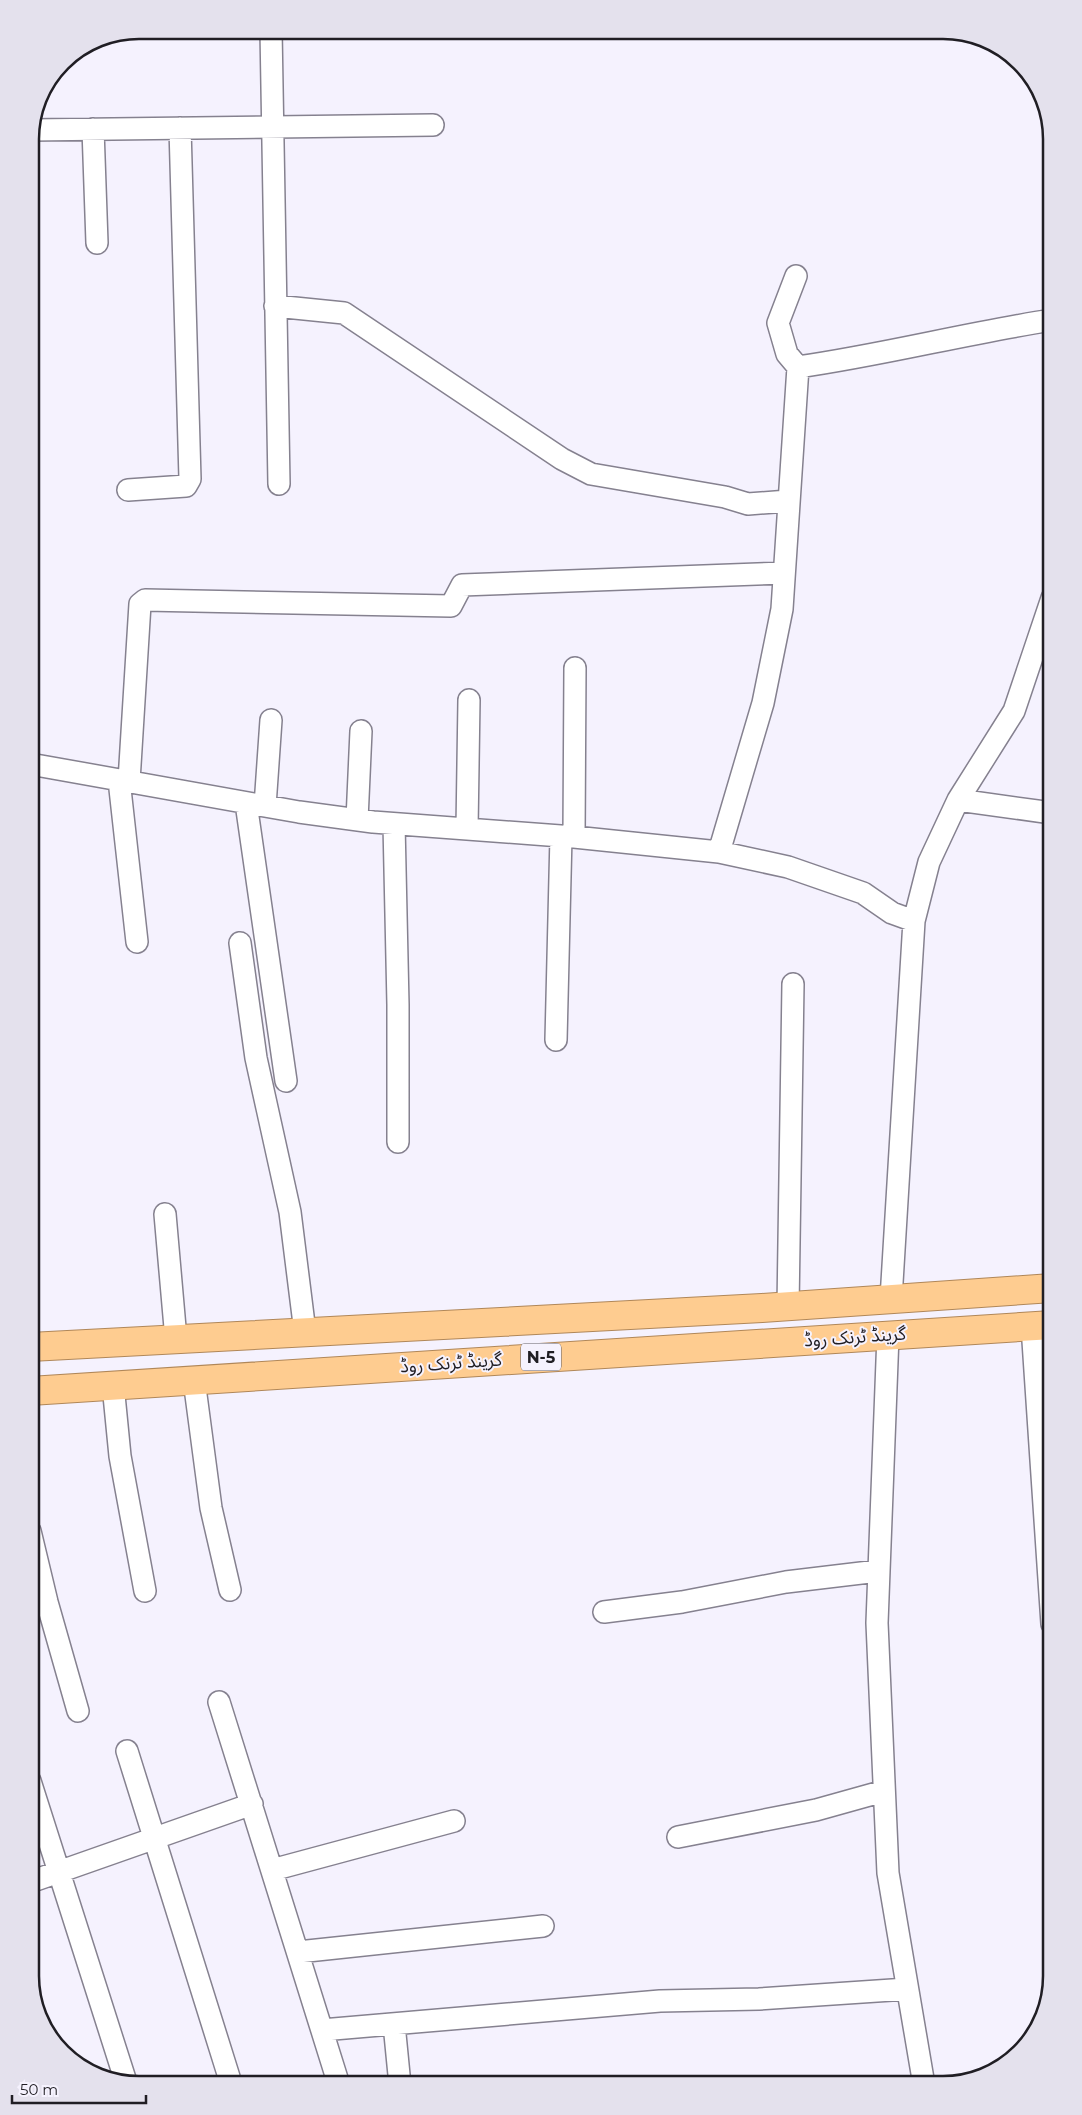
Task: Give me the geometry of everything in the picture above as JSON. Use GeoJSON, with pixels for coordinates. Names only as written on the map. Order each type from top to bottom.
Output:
{"type":"FeatureCollection","features":[{"type":"Feature","properties":{"kind":"highway","name":"گرینڈ ٹرنک روڈ"},"geometry":{"type":"LineString","coordinates":[[39,1347],[788,1306],[1043,1289]]}},
{"type":"Feature","properties":{"kind":"highway","name":"گرینڈ ٹرنک روڈ"},"geometry":{"type":"LineString","coordinates":[[39,1390],[1042,1325]]}},
{"type":"Feature","properties":{"kind":"street"},"geometry":{"type":"LineString","coordinates":[[271,39],[278,484]]}},
{"type":"Feature","properties":{"kind":"street"},"geometry":{"type":"LineString","coordinates":[[39,130],[272,126],[433,126]]}},
{"type":"Feature","properties":{"kind":"street"},"geometry":{"type":"LineString","coordinates":[[128,490],[186,486],[190,479],[180,128]]}},
{"type":"Feature","properties":{"kind":"street"},"geometry":{"type":"LineString","coordinates":[[93,129],[97,243]]}},
{"type":"Feature","properties":{"kind":"street"},"geometry":{"type":"LineString","coordinates":[[719,852],[763,703],[782,609],[798,367],[787,354],[778,323],[796,276]]}},
{"type":"Feature","properties":{"kind":"street"},"geometry":{"type":"LineString","coordinates":[[275,306],[344,313],[562,459],[591,474],[725,497],[748,504],[788,501]]}},
{"type":"Feature","properties":{"kind":"street"},"geometry":{"type":"LineString","coordinates":[[798,367],[841,361],[997,328],[1043,321]]}},
{"type":"Feature","properties":{"kind":"street"},"geometry":{"type":"LineString","coordinates":[[137,942],[124,781],[140,604],[145,600],[452,606],[462,585],[784,574]]}},
{"type":"Feature","properties":{"kind":"street"},"geometry":{"type":"LineString","coordinates":[[891,1299],[914,921],[929,862],[958,800],[1014,711],[1043,625]]}},
{"type":"Feature","properties":{"kind":"street"},"geometry":{"type":"LineString","coordinates":[[556,1040],[575,668]]}},
{"type":"Feature","properties":{"kind":"street"},"geometry":{"type":"LineString","coordinates":[[468,829],[469,700]]}},
{"type":"Feature","properties":{"kind":"street"},"geometry":{"type":"LineString","coordinates":[[270,720],[255,804],[286,1080]]}},
{"type":"Feature","properties":{"kind":"street"},"geometry":{"type":"LineString","coordinates":[[357,820],[361,731]]}},
{"type":"Feature","properties":{"kind":"street"},"geometry":{"type":"LineString","coordinates":[[39,766],[357,820],[394,829],[468,829],[567,836],[719,852],[788,866],[863,893],[892,913],[914,921]]}},
{"type":"Feature","properties":{"kind":"street"},"geometry":{"type":"LineString","coordinates":[[958,800],[1043,812]]}},
{"type":"Feature","properties":{"kind":"street"},"geometry":{"type":"LineString","coordinates":[[394,829],[398,997]]}},
{"type":"Feature","properties":{"kind":"street"},"geometry":{"type":"LineString","coordinates":[[394,829],[398,1005],[398,1142]]}},
{"type":"Feature","properties":{"kind":"street"},"geometry":{"type":"LineString","coordinates":[[240,943],[256,1058],[290,1212],[305,1332]]}},
{"type":"Feature","properties":{"kind":"street"},"geometry":{"type":"LineString","coordinates":[[788,1306],[794,984]]}},
{"type":"Feature","properties":{"kind":"street"},"geometry":{"type":"LineString","coordinates":[[165,1214],[176,1339]]}},
{"type":"Feature","properties":{"kind":"street"},"geometry":{"type":"LineString","coordinates":[[1042,1325],[1043,1355]]}},
{"type":"Feature","properties":{"kind":"street"},"geometry":{"type":"LineString","coordinates":[[888,1336],[876,1623],[888,1873],[922,2076]]}},
{"type":"Feature","properties":{"kind":"street"},"geometry":{"type":"LineString","coordinates":[[194,1380],[211,1508],[230,1590]]}},
{"type":"Feature","properties":{"kind":"street"},"geometry":{"type":"LineString","coordinates":[[113,1385],[120,1456],[145,1591]]}},
{"type":"Feature","properties":{"kind":"street"},"geometry":{"type":"LineString","coordinates":[[39,1569],[78,1710]]}},
{"type":"Feature","properties":{"kind":"street"},"geometry":{"type":"LineString","coordinates":[[604,1612],[682,1602],[786,1582],[878,1571]]}},
{"type":"Feature","properties":{"kind":"street"},"geometry":{"type":"LineString","coordinates":[[219,1702],[336,2076]]}},
{"type":"Feature","properties":{"kind":"street"},"geometry":{"type":"LineString","coordinates":[[127,1751],[229,2076]]}},
{"type":"Feature","properties":{"kind":"street"},"geometry":{"type":"LineString","coordinates":[[678,1837],[816,1810],[884,1791]]}},
{"type":"Feature","properties":{"kind":"street"},"geometry":{"type":"LineString","coordinates":[[39,1879],[154,1836],[252,1804]]}},
{"type":"Feature","properties":{"kind":"street"},"geometry":{"type":"LineString","coordinates":[[39,1810],[124,2075]]}},
{"type":"Feature","properties":{"kind":"street"},"geometry":{"type":"LineString","coordinates":[[272,1870],[454,1821]]}},
{"type":"Feature","properties":{"kind":"street"},"geometry":{"type":"LineString","coordinates":[[298,1952],[543,1926]]}},
{"type":"Feature","properties":{"kind":"street"},"geometry":{"type":"LineString","coordinates":[[322,2030],[660,2001],[759,1999],[907,1989]]}},
{"type":"Feature","properties":{"kind":"street"},"geometry":{"type":"LineString","coordinates":[[394,2024],[399,2076]]}}]}
